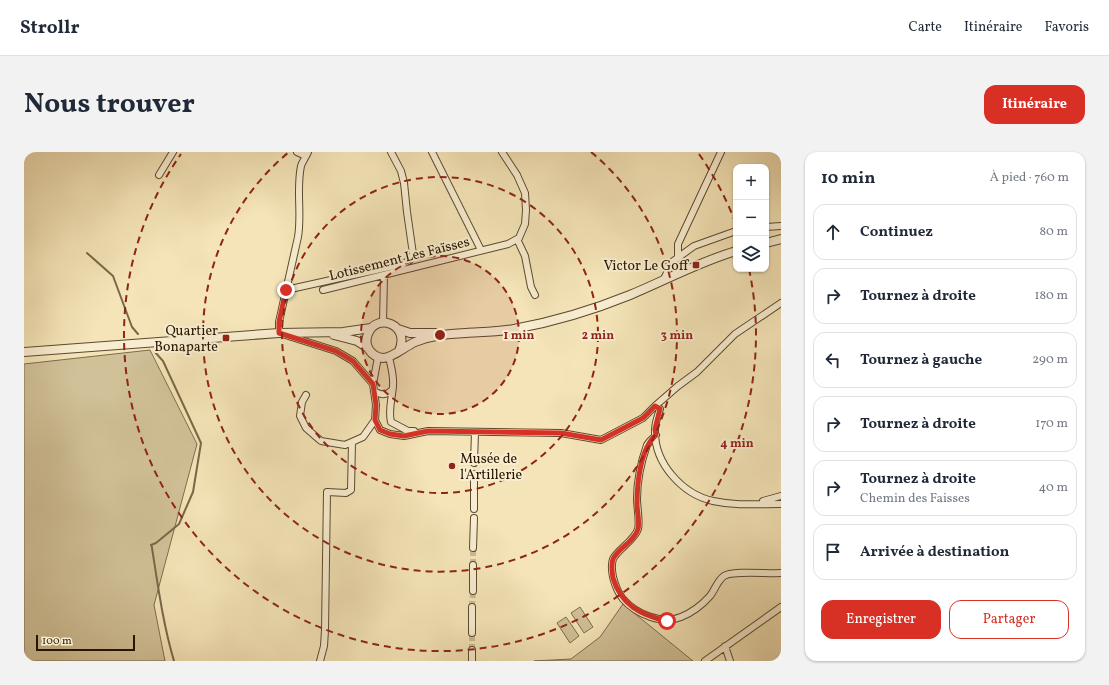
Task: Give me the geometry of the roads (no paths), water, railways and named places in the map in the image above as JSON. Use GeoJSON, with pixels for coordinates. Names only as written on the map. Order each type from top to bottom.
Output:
{"type":"FeatureCollection","features":[{"type":"Feature","properties":{"kind":"street"},"geometry":{"type":"LineString","coordinates":[[160,175],[173,152]]}},
{"type":"Feature","properties":{"kind":"street"},"geometry":{"type":"LineString","coordinates":[[279,333],[279,322],[298,237],[300,222],[299,188],[302,165],[307,154],[297,152]]}},
{"type":"Feature","properties":{"kind":"street"},"geometry":{"type":"LineString","coordinates":[[286,290],[395,265],[410,260],[413,254],[404,183],[400,170],[391,152]]}},
{"type":"Feature","properties":{"kind":"street","name":"Lotissement Les Faïsses"},"geometry":{"type":"LineString","coordinates":[[432,152],[481,250]]}},
{"type":"Feature","properties":{"kind":"street"},"geometry":{"type":"LineString","coordinates":[[502,152],[517,175],[525,193],[525,224],[518,239],[525,256],[531,287],[535,295]]}},
{"type":"Feature","properties":{"kind":"street"},"geometry":{"type":"LineString","coordinates":[[678,258],[678,244],[721,152]]}},
{"type":"Feature","properties":{"kind":"street"},"geometry":{"type":"LineString","coordinates":[[769,227],[781,226]]}},
{"type":"Feature","properties":{"kind":"street"},"geometry":{"type":"LineString","coordinates":[[664,279],[672,262],[694,246],[733,232]]}},
{"type":"Feature","properties":{"kind":"street","name":"Lotissement Les Faïsses"},"geometry":{"type":"LineString","coordinates":[[323,290],[508,244],[518,239]]}},
{"type":"Feature","properties":{"kind":"street"},"geometry":{"type":"LineString","coordinates":[[769,242],[780,240]]}},
{"type":"Feature","properties":{"kind":"street"},"geometry":{"type":"LineString","coordinates":[[24,352],[279,333],[343,332],[371,328],[379,323],[394,326],[410,333],[439,334],[513,329],[559,319],[630,295],[684,270],[733,252]]}},
{"type":"Feature","properties":{"kind":"street"},"geometry":{"type":"LineString","coordinates":[[383,323],[384,275]]}},
{"type":"Feature","properties":{"kind":"street"},"geometry":{"type":"LineString","coordinates":[[389,357],[392,372],[390,405],[391,422],[408,431],[561,433],[601,440],[643,418],[678,386],[697,372],[736,334],[781,303]]}},
{"type":"Feature","properties":{"kind":"street"},"geometry":{"type":"LineString","coordinates":[[368,348],[367,338],[371,328]]}},
{"type":"Feature","properties":{"kind":"street"},"geometry":{"type":"LineString","coordinates":[[398,329],[402,340],[398,351]]}},
{"type":"Feature","properties":{"kind":"street"},"geometry":{"type":"LineString","coordinates":[[279,333],[336,351],[353,361],[373,384]]}},
{"type":"Feature","properties":{"kind":"street"},"geometry":{"type":"LineString","coordinates":[[314,333],[340,336],[357,341],[378,357],[389,357],[416,342],[439,334]]}},
{"type":"Feature","properties":{"kind":"street"},"geometry":{"type":"LineString","coordinates":[[306,395],[302,402],[300,416],[306,428],[321,441],[345,445],[364,437],[375,420],[376,405],[373,384],[378,357]]}},
{"type":"Feature","properties":{"kind":"street"},"geometry":{"type":"LineString","coordinates":[[374,391],[384,395],[389,394],[392,390]]}},
{"type":"Feature","properties":{"kind":"street"},"geometry":{"type":"LineString","coordinates":[[655,406],[660,409],[655,429],[656,442],[664,462],[674,478],[682,485],[699,496],[712,500],[733,504],[781,504]]}},
{"type":"Feature","properties":{"kind":"street"},"geometry":{"type":"LineString","coordinates":[[375,420],[380,430],[390,434],[404,436],[428,431]]}},
{"type":"Feature","properties":{"kind":"street"},"geometry":{"type":"LineString","coordinates":[[474,462],[475,432]]}},
{"type":"Feature","properties":{"kind":"street"},"geometry":{"type":"LineString","coordinates":[[656,435],[647,445],[639,477],[637,498],[638,529],[613,559],[612,570],[614,580],[624,600],[636,610],[667,621],[680,618],[692,612],[711,596],[718,583],[724,576],[737,573],[781,573]]}},
{"type":"Feature","properties":{"kind":"street"},"geometry":{"type":"LineString","coordinates":[[320,661],[324,646],[325,630],[327,492],[346,493],[352,490],[352,442]]}},
{"type":"Feature","properties":{"kind":"street"},"geometry":{"type":"LineString","coordinates":[[474,474],[474,509]]}},
{"type":"Feature","properties":{"kind":"street"},"geometry":{"type":"LineString","coordinates":[[754,504],[781,496]]}},
{"type":"Feature","properties":{"kind":"street"},"geometry":{"type":"LineString","coordinates":[[473,548],[474,518]]}},
{"type":"Feature","properties":{"kind":"street"},"geometry":{"type":"LineString","coordinates":[[472,591],[473,565]]}},
{"type":"Feature","properties":{"kind":"street"},"geometry":{"type":"LineString","coordinates":[[472,607],[472,634]]}},
{"type":"Feature","properties":{"kind":"street"},"geometry":{"type":"LineString","coordinates":[[705,661],[781,607]]}},
{"type":"Feature","properties":{"kind":"street"},"geometry":{"type":"LineString","coordinates":[[725,646],[730,661]]}},
{"type":"Feature","properties":{"kind":"street"},"geometry":{"type":"LineString","coordinates":[[472,650],[472,661]]}},
{"type":"Feature","properties":{"kind":"waterway"},"geometry":{"type":"LineString","coordinates":[[87,253],[113,276],[132,327],[138,334]]}},
{"type":"Feature","properties":{"kind":"waterway"},"geometry":{"type":"LineString","coordinates":[[152,547],[151,545],[156,543],[179,524],[193,492],[201,443],[163,361],[154,351]]}},
{"type":"Feature","properties":{"kind":"waterway"},"geometry":{"type":"LineString","coordinates":[[152,548],[164,619],[174,661]]}},
{"type":"Feature","properties":{"kind":"tunnel"},"geometry":{"type":"LineString","coordinates":[[473,548],[473,565]]}},
{"type":"Feature","properties":{"kind":"tunnel"},"geometry":{"type":"LineString","coordinates":[[472,607],[473,591]]}},
{"type":"Feature","properties":{"kind":"tunnel"},"geometry":{"type":"LineString","coordinates":[[472,633],[472,650]]}},
{"type":"Feature","properties":{"kind":"place","name":"Victor Le Goff"},"geometry":{"type":"Point","coordinates":[696,265]}},
{"type":"Feature","properties":{"kind":"place","name":"Quartier Bonaparte"},"geometry":{"type":"Point","coordinates":[226,338]}},
{"type":"Feature","properties":{"kind":"place","name":"Musée de l'Artillerie"},"geometry":{"type":"Point","coordinates":[452,466]}}]}
